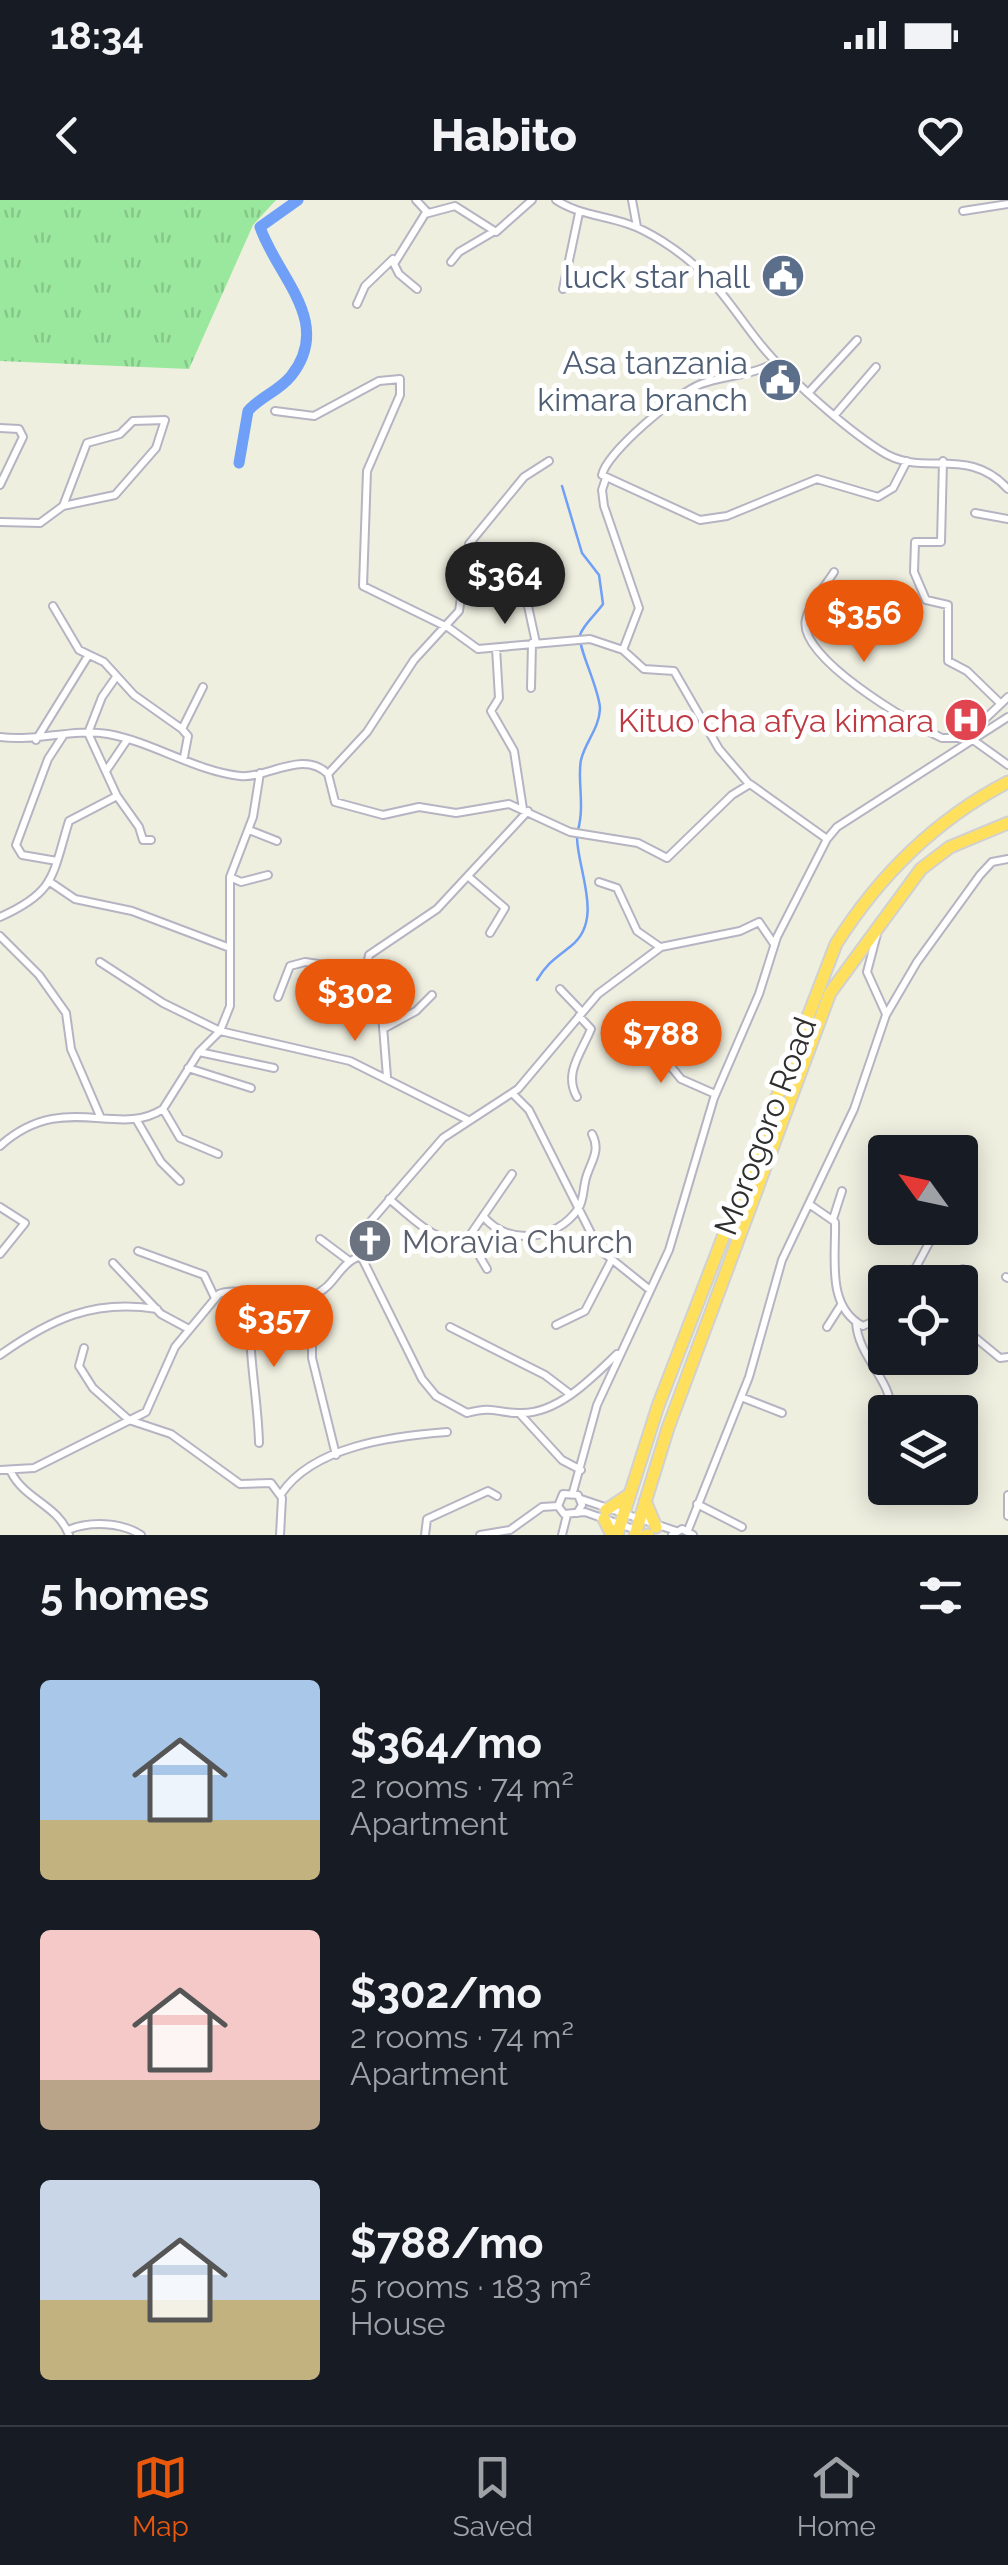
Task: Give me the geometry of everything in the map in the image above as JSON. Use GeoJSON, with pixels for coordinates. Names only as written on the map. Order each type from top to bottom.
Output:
{"type":"FeatureCollection","features":[{"type":"Feature","properties":{"kind":"highway"},"geometry":{"type":"LineString","coordinates":[[1005,783],[1008,766]]}},
{"type":"Feature","properties":{"kind":"highway","name":"Morogoro Road"},"geometry":{"type":"LineString","coordinates":[[618,1527],[658,1406],[836,944],[868,898],[922,840],[1005,783]]}},
{"type":"Feature","properties":{"kind":"highway","name":"Morogoro Road"},"geometry":{"type":"LineString","coordinates":[[644,1531],[646,1497],[811,1040],[840,975],[921,869],[941,852],[1008,822]]}},
{"type":"Feature","properties":{"kind":"highway"},"geometry":{"type":"LineString","coordinates":[[618,1527],[605,1514],[630,1492]]}},
{"type":"Feature","properties":{"kind":"street"},"geometry":{"type":"LineString","coordinates":[[416,200],[428,213]]}},
{"type":"Feature","properties":{"kind":"street"},"geometry":{"type":"LineString","coordinates":[[451,262],[460,251],[513,221],[532,200]]}},
{"type":"Feature","properties":{"kind":"street"},"geometry":{"type":"LineString","coordinates":[[556,200],[579,212],[637,227],[696,266],[777,362],[834,416],[881,452],[907,461],[978,466],[1008,489]]}},
{"type":"Feature","properties":{"kind":"street"},"geometry":{"type":"LineString","coordinates":[[632,200],[637,227]]}},
{"type":"Feature","properties":{"kind":"street"},"geometry":{"type":"LineString","coordinates":[[964,211],[1008,204]]}},
{"type":"Feature","properties":{"kind":"street"},"geometry":{"type":"LineString","coordinates":[[358,304],[365,286],[398,255],[428,213],[455,206],[494,232]]}},
{"type":"Feature","properties":{"kind":"street"},"geometry":{"type":"LineString","coordinates":[[564,288],[579,212]]}},
{"type":"Feature","properties":{"kind":"street"},"geometry":{"type":"LineString","coordinates":[[398,255],[396,271],[417,290]]}},
{"type":"Feature","properties":{"kind":"street"},"geometry":{"type":"LineString","coordinates":[[810,391],[857,340]]}},
{"type":"Feature","properties":{"kind":"street"},"geometry":{"type":"LineString","coordinates":[[623,650],[639,608],[604,506],[606,478],[602,471],[682,394],[703,384],[743,377],[777,362]]}},
{"type":"Feature","properties":{"kind":"street"},"geometry":{"type":"LineString","coordinates":[[834,416],[876,366]]}},
{"type":"Feature","properties":{"kind":"street"},"geometry":{"type":"LineString","coordinates":[[275,412],[314,416],[379,381],[400,378],[400,396],[367,471],[360,582],[368,591],[449,628],[478,649],[590,639],[623,650],[644,670],[674,671],[719,749],[750,784],[827,839]]}},
{"type":"Feature","properties":{"kind":"street"},"geometry":{"type":"LineString","coordinates":[[0,522],[40,523],[63,506],[116,495],[156,448],[165,420],[133,421],[120,434],[87,443],[63,506]]}},
{"type":"Feature","properties":{"kind":"street"},"geometry":{"type":"LineString","coordinates":[[0,428],[19,429],[23,437],[0,484]]}},
{"type":"Feature","properties":{"kind":"street"},"geometry":{"type":"LineString","coordinates":[[328,774],[366,732],[414,660],[449,628],[467,584],[469,544],[524,477],[549,461]]}},
{"type":"Feature","properties":{"kind":"street"},"geometry":{"type":"LineString","coordinates":[[606,478],[675,512],[704,520],[758,505],[817,479],[878,497],[893,488],[907,461]]}},
{"type":"Feature","properties":{"kind":"street"},"geometry":{"type":"LineString","coordinates":[[943,462],[941,540],[915,542],[919,590],[926,600],[948,604],[948,661],[970,674],[1001,704]]}},
{"type":"Feature","properties":{"kind":"street"},"geometry":{"type":"LineString","coordinates":[[975,513],[1008,519]]}},
{"type":"Feature","properties":{"kind":"street"},"geometry":{"type":"LineString","coordinates":[[834,572],[806,618],[808,640],[817,653],[916,724],[942,738],[969,736],[1008,697]]}},
{"type":"Feature","properties":{"kind":"street"},"geometry":{"type":"LineString","coordinates":[[467,584],[523,584],[534,643],[531,688]]}},
{"type":"Feature","properties":{"kind":"street"},"geometry":{"type":"LineString","coordinates":[[53,606],[79,650],[104,662],[116,677],[182,728],[188,736],[184,757]]}},
{"type":"Feature","properties":{"kind":"street"},"geometry":{"type":"LineString","coordinates":[[496,648],[499,698],[491,711],[514,751],[526,810]]}},
{"type":"Feature","properties":{"kind":"street"},"geometry":{"type":"LineString","coordinates":[[36,740],[88,656]]}},
{"type":"Feature","properties":{"kind":"street"},"geometry":{"type":"LineString","coordinates":[[116,677],[102,697],[88,733],[117,796],[143,840],[151,840]]}},
{"type":"Feature","properties":{"kind":"street"},"geometry":{"type":"LineString","coordinates":[[182,728],[202,687]]}},
{"type":"Feature","properties":{"kind":"street"},"geometry":{"type":"LineString","coordinates":[[573,1492],[594,1416],[619,1352],[679,1221],[716,1094],[759,994],[775,945],[827,839],[837,827],[969,736],[1008,716]]}},
{"type":"Feature","properties":{"kind":"street"},"geometry":{"type":"LineString","coordinates":[[0,737],[36,740],[88,733],[127,740],[243,777],[288,764],[322,768],[328,774],[335,802],[383,815],[429,807],[472,811],[499,803],[526,810],[570,832],[638,844],[667,858],[732,794],[750,784]]}},
{"type":"Feature","properties":{"kind":"street"},"geometry":{"type":"LineString","coordinates":[[57,862],[22,855],[16,845],[48,760],[63,736]]}},
{"type":"Feature","properties":{"kind":"street"},"geometry":{"type":"LineString","coordinates":[[969,736],[1008,766]]}},
{"type":"Feature","properties":{"kind":"street"},"geometry":{"type":"LineString","coordinates":[[105,772],[127,740]]}},
{"type":"Feature","properties":{"kind":"street"},"geometry":{"type":"LineString","coordinates":[[0,1146],[9,1133],[51,1119],[136,1119],[163,1109],[199,1052],[220,1030],[232,994],[230,877],[249,830],[260,773]]}},
{"type":"Feature","properties":{"kind":"street"},"geometry":{"type":"LineString","coordinates":[[0,917],[34,903],[50,882],[69,821],[117,796]]}},
{"type":"Feature","properties":{"kind":"street"},"geometry":{"type":"LineString","coordinates":[[388,1077],[383,1028],[366,971],[370,955],[413,928],[470,878],[526,810]]}},
{"type":"Feature","properties":{"kind":"street"},"geometry":{"type":"LineString","coordinates":[[249,830],[276,841]]}},
{"type":"Feature","properties":{"kind":"street"},"geometry":{"type":"LineString","coordinates":[[573,1492],[618,1527],[691,1533],[697,1504],[741,1396],[782,1260],[854,1109],[886,1015],[917,962],[980,875],[992,862],[1008,859]]}},
{"type":"Feature","properties":{"kind":"street"},"geometry":{"type":"LineString","coordinates":[[230,877],[241,882],[268,875]]}},
{"type":"Feature","properties":{"kind":"street"},"geometry":{"type":"LineString","coordinates":[[470,878],[505,908],[490,932]]}},
{"type":"Feature","properties":{"kind":"street"},"geometry":{"type":"LineString","coordinates":[[50,882],[75,899],[132,911],[230,948]]}},
{"type":"Feature","properties":{"kind":"street"},"geometry":{"type":"LineString","coordinates":[[599,882],[617,888],[637,931],[661,947]]}},
{"type":"Feature","properties":{"kind":"street"},"geometry":{"type":"LineString","coordinates":[[580,1470],[562,1460],[520,1413],[492,1406],[467,1413],[436,1396],[412,1364],[360,1256],[358,1236],[416,1164],[466,1119],[512,1094],[581,1012],[661,947],[740,931],[757,922],[764,925],[775,945]]}},
{"type":"Feature","properties":{"kind":"street"},"geometry":{"type":"LineString","coordinates":[[874,929],[878,942],[866,972],[886,1015]]}},
{"type":"Feature","properties":{"kind":"street"},"geometry":{"type":"LineString","coordinates":[[0,936],[38,975],[66,1013],[71,1049],[100,1116]]}},
{"type":"Feature","properties":{"kind":"street"},"geometry":{"type":"LineString","coordinates":[[100,962],[163,1004],[220,1030],[342,1058],[388,1077],[466,1119]]}},
{"type":"Feature","properties":{"kind":"street"},"geometry":{"type":"LineString","coordinates":[[278,996],[290,966],[306,962],[366,971]]}},
{"type":"Feature","properties":{"kind":"street"},"geometry":{"type":"LineString","coordinates":[[840,975],[866,972]]}},
{"type":"Feature","properties":{"kind":"street"},"geometry":{"type":"LineString","coordinates":[[560,988],[591,1028],[573,1070],[571,1086],[577,1097]]}},
{"type":"Feature","properties":{"kind":"street"},"geometry":{"type":"LineString","coordinates":[[331,992],[340,995],[352,1009],[376,997]]}},
{"type":"Feature","properties":{"kind":"street"},"geometry":{"type":"LineString","coordinates":[[383,1028],[416,1011],[432,995]]}},
{"type":"Feature","properties":{"kind":"street"},"geometry":{"type":"LineString","coordinates":[[666,1046],[664,1058],[675,1074],[716,1094]]}},
{"type":"Feature","properties":{"kind":"street"},"geometry":{"type":"LineString","coordinates":[[199,1052],[274,1068]]}},
{"type":"Feature","properties":{"kind":"street"},"geometry":{"type":"LineString","coordinates":[[188,1068],[251,1088]]}},
{"type":"Feature","properties":{"kind":"street"},"geometry":{"type":"LineString","coordinates":[[512,1094],[529,1110],[577,1210],[611,1262],[650,1290]]}},
{"type":"Feature","properties":{"kind":"street"},"geometry":{"type":"LineString","coordinates":[[163,1109],[180,1138],[218,1154]]}},
{"type":"Feature","properties":{"kind":"street"},"geometry":{"type":"LineString","coordinates":[[136,1119],[161,1162],[180,1181]]}},
{"type":"Feature","properties":{"kind":"street"},"geometry":{"type":"LineString","coordinates":[[482,1216],[504,1232],[548,1236],[577,1210],[597,1148],[592,1134]]}},
{"type":"Feature","properties":{"kind":"street"},"geometry":{"type":"LineString","coordinates":[[390,1199],[435,1236],[453,1242],[469,1237],[512,1174]]}},
{"type":"Feature","properties":{"kind":"street"},"geometry":{"type":"LineString","coordinates":[[842,1192],[834,1219],[835,1278],[841,1304],[856,1322],[863,1353],[890,1395]]}},
{"type":"Feature","properties":{"kind":"street"},"geometry":{"type":"LineString","coordinates":[[809,1204],[834,1219]]}},
{"type":"Feature","properties":{"kind":"street"},"geometry":{"type":"LineString","coordinates":[[0,1207],[26,1223],[0,1254]]}},
{"type":"Feature","properties":{"kind":"street"},"geometry":{"type":"LineString","coordinates":[[469,1237],[487,1269]]}},
{"type":"Feature","properties":{"kind":"street"},"geometry":{"type":"LineString","coordinates":[[320,1239],[348,1260]]}},
{"type":"Feature","properties":{"kind":"street"},"geometry":{"type":"LineString","coordinates":[[138,1251],[204,1275],[215,1298]]}},
{"type":"Feature","properties":{"kind":"street"},"geometry":{"type":"LineString","coordinates":[[0,1470],[34,1468],[130,1420],[155,1400],[187,1328],[228,1290],[252,1297],[312,1295],[333,1280],[348,1260],[360,1256]]}},
{"type":"Feature","properties":{"kind":"street"},"geometry":{"type":"LineString","coordinates":[[556,1325],[585,1311],[611,1262]]}},
{"type":"Feature","properties":{"kind":"street"},"geometry":{"type":"LineString","coordinates":[[113,1264],[157,1309],[187,1328]]}},
{"type":"Feature","properties":{"kind":"street"},"geometry":{"type":"LineString","coordinates":[[312,1295],[312,1358],[336,1455]]}},
{"type":"Feature","properties":{"kind":"street"},"geometry":{"type":"LineString","coordinates":[[252,1297],[247,1328],[257,1382],[259,1443]]}},
{"type":"Feature","properties":{"kind":"street"},"geometry":{"type":"LineString","coordinates":[[828,1327],[841,1304]]}},
{"type":"Feature","properties":{"kind":"street"},"geometry":{"type":"LineString","coordinates":[[0,1354],[34,1329],[79,1313],[113,1306],[157,1309]]}},
{"type":"Feature","properties":{"kind":"street"},"geometry":{"type":"LineString","coordinates":[[856,1322],[868,1325]]}},
{"type":"Feature","properties":{"kind":"street"},"geometry":{"type":"LineString","coordinates":[[450,1327],[545,1375],[570,1394]]}},
{"type":"Feature","properties":{"kind":"street"},"geometry":{"type":"LineString","coordinates":[[978,1339],[1000,1358],[1008,1358]]}},
{"type":"Feature","properties":{"kind":"street"},"geometry":{"type":"LineString","coordinates":[[84,1348],[79,1366],[93,1388],[130,1420],[170,1434],[240,1484],[267,1481],[281,1494]]}},
{"type":"Feature","properties":{"kind":"street"},"geometry":{"type":"LineString","coordinates":[[520,1413],[570,1394],[619,1352]]}},
{"type":"Feature","properties":{"kind":"street"},"geometry":{"type":"LineString","coordinates":[[741,1396],[782,1412]]}},
{"type":"Feature","properties":{"kind":"street"},"geometry":{"type":"LineString","coordinates":[[280,1535],[281,1494],[296,1476],[336,1455],[366,1445],[447,1432]]}},
{"type":"Feature","properties":{"kind":"street"},"geometry":{"type":"LineString","coordinates":[[11,1472],[24,1490],[55,1512],[68,1532],[102,1524],[125,1527],[142,1535]]}},
{"type":"Feature","properties":{"kind":"street"},"geometry":{"type":"LineString","coordinates":[[425,1535],[428,1518],[443,1509],[488,1491],[497,1496]]}},
{"type":"Feature","properties":{"kind":"street"},"geometry":{"type":"LineString","coordinates":[[558,1506],[561,1496],[573,1492]]}},
{"type":"Feature","properties":{"kind":"street"},"geometry":{"type":"LineString","coordinates":[[1008,1495],[1008,1516]]}},
{"type":"Feature","properties":{"kind":"street"},"geometry":{"type":"LineString","coordinates":[[576,1513],[580,1498]]}},
{"type":"Feature","properties":{"kind":"street"},"geometry":{"type":"LineString","coordinates":[[697,1504],[742,1527]]}},
{"type":"Feature","properties":{"kind":"street"},"geometry":{"type":"LineString","coordinates":[[480,1535],[510,1530],[542,1507],[558,1506],[567,1515]]}},
{"type":"Feature","properties":{"kind":"street"},"geometry":{"type":"LineString","coordinates":[[567,1515],[605,1514]]}},
{"type":"Feature","properties":{"kind":"street"},"geometry":{"type":"LineString","coordinates":[[562,1535],[567,1515]]}},
{"type":"Feature","properties":{"kind":"street"},"geometry":{"type":"LineString","coordinates":[[102,1524],[107,1535]]}},
{"type":"Feature","properties":{"kind":"green space"},"geometry":{"type":"Polygon","coordinates":[[[0,200],[276,200],[253,225],[189,369],[0,361],[0,200]]]}},
{"type":"Feature","properties":{"kind":"waterway"},"geometry":{"type":"LineString","coordinates":[[239,463],[248,411],[286,381],[303,356],[305,318],[260,227],[298,200]]}},
{"type":"Feature","properties":{"kind":"waterway"},"geometry":{"type":"LineString","coordinates":[[562,486],[582,553],[599,575],[603,604],[580,635],[600,709],[581,760],[578,830]]}},
{"type":"Feature","properties":{"kind":"waterway"},"geometry":{"type":"LineString","coordinates":[[537,980],[581,935],[586,923],[587,895],[577,838]]}},
{"type":"Feature","properties":{"kind":"place","name":"luck star hall"},"geometry":{"type":"Point","coordinates":[783,276]}},
{"type":"Feature","properties":{"kind":"place","name":"Asa tanzania kimara branch"},"geometry":{"type":"Point","coordinates":[780,380]}},
{"type":"Feature","properties":{"kind":"place","name":"Kituo cha afya kimara"},"geometry":{"type":"Point","coordinates":[966,720]}},
{"type":"Feature","properties":{"kind":"place","name":"Moravia Church"},"geometry":{"type":"Point","coordinates":[370,1241]}}]}
